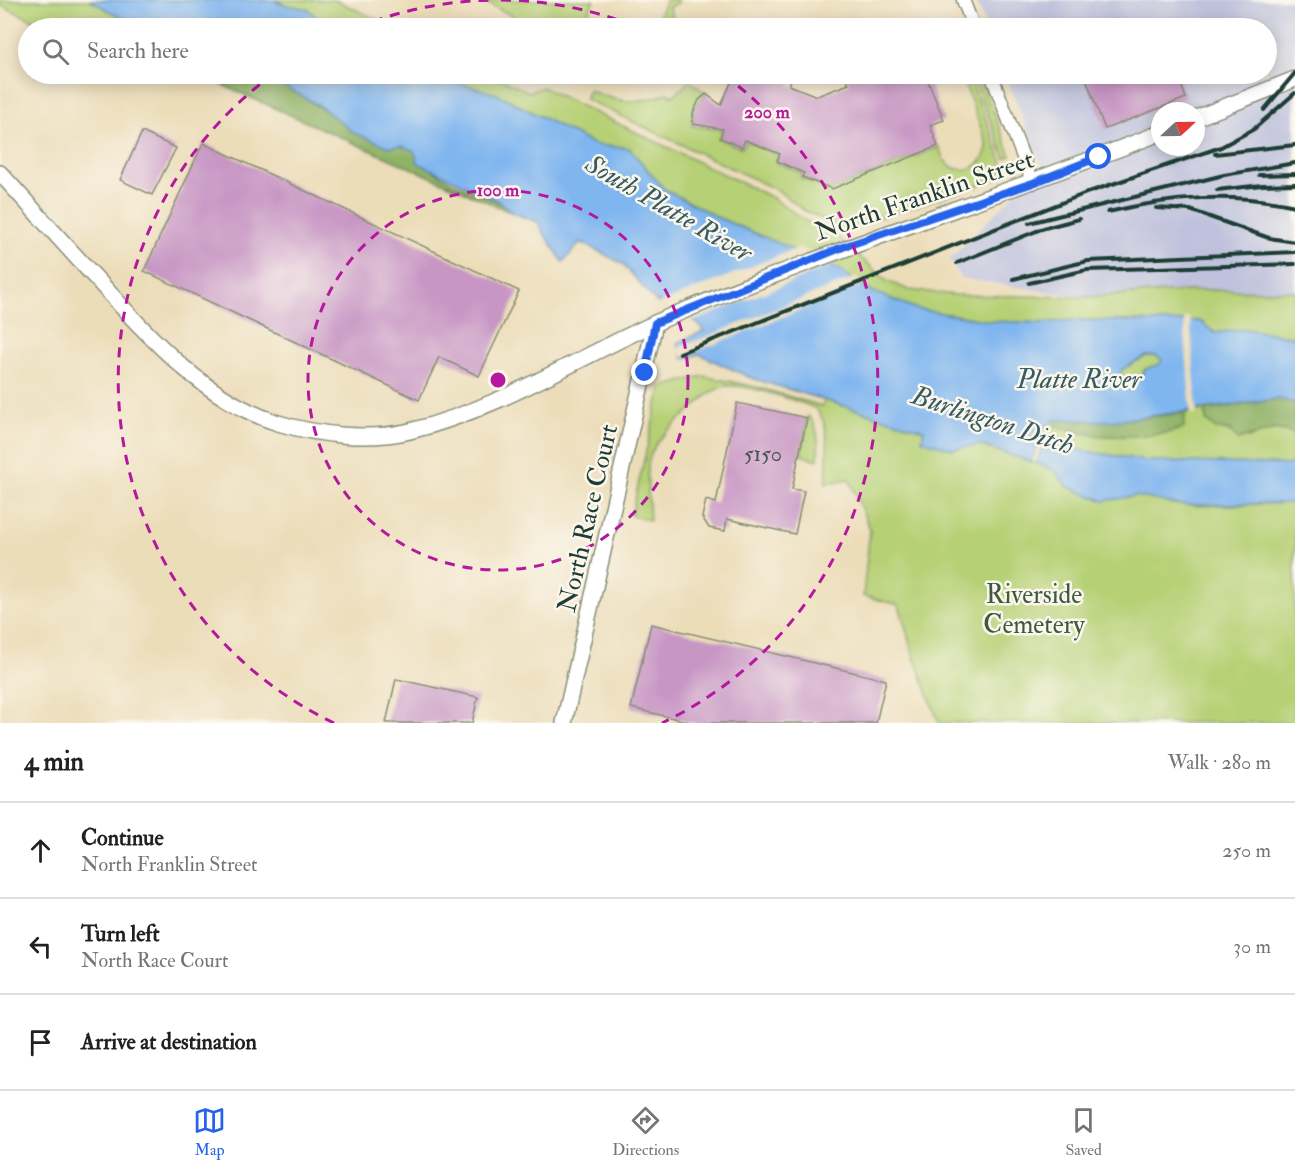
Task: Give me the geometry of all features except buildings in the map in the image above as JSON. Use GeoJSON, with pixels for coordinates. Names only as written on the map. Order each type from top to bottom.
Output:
{"type":"FeatureCollection","features":[{"type":"Feature","properties":{"kind":"street"},"geometry":{"type":"LineString","coordinates":[[963,0],[970,18]]}},
{"type":"Feature","properties":{"kind":"street"},"geometry":{"type":"LineString","coordinates":[[1205,115],[1295,80]]}},
{"type":"Feature","properties":{"kind":"street"},"geometry":{"type":"LineString","coordinates":[[995,84],[1033,183]]}},
{"type":"Feature","properties":{"kind":"street","name":"North Franklin Street"},"geometry":{"type":"LineString","coordinates":[[0,173],[149,335],[172,357],[230,401],[272,420],[338,434],[407,432],[457,416],[527,387],[606,345],[675,314],[843,247],[1033,183],[1151,137]]}},
{"type":"Feature","properties":{"kind":"street","name":"North Race Court"},"geometry":{"type":"LineString","coordinates":[[564,723],[655,323]]}},
{"type":"Feature","properties":{"kind":"shaded area"},"geometry":{"type":"Polygon","coordinates":[[[976,0],[1295,0],[1295,291],[1207,290],[1082,297],[960,278],[950,259],[1042,166],[1009,84],[1277,84],[1277,18],[983,18],[976,0]]]}},
{"type":"Feature","properties":{"kind":"green space"},"geometry":{"type":"Polygon","coordinates":[[[0,0],[90,0],[122,18],[28,18],[0,5],[0,0]]]}},
{"type":"Feature","properties":{"kind":"green space"},"geometry":{"type":"Polygon","coordinates":[[[275,0],[335,0],[374,18],[318,18],[275,0]]]}},
{"type":"Feature","properties":{"kind":"green space"},"geometry":{"type":"Polygon","coordinates":[[[481,0],[594,0],[586,18],[515,17],[481,0]]]}},
{"type":"Feature","properties":{"kind":"green space"},"geometry":{"type":"Polygon","coordinates":[[[666,0],[677,0],[678,3],[669,7],[673,18],[658,18],[666,0]]]}},
{"type":"Feature","properties":{"kind":"green space"},"geometry":{"type":"Polygon","coordinates":[[[220,84],[281,84],[375,141],[415,151],[431,169],[443,177],[494,200],[513,213],[220,84]]]}},
{"type":"Feature","properties":{"kind":"green space"},"geometry":{"type":"Polygon","coordinates":[[[463,84],[512,84],[529,92],[542,87],[773,198],[806,221],[830,230],[887,281],[909,290],[956,295],[1082,297],[1207,290],[1295,291],[1295,337],[1245,329],[1215,333],[1200,321],[1072,320],[1043,323],[989,321],[917,309],[866,289],[839,269],[719,218],[664,189],[629,148],[595,145],[499,95],[463,84]]]}},
{"type":"Feature","properties":{"kind":"green space"},"geometry":{"type":"Polygon","coordinates":[[[687,84],[694,84],[706,93],[693,108],[692,126],[722,130],[719,139],[742,148],[746,141],[778,155],[776,162],[802,173],[801,178],[831,190],[939,147],[944,160],[951,166],[958,169],[972,168],[983,158],[987,144],[965,84],[972,84],[1005,168],[1001,174],[991,181],[840,231],[832,223],[805,211],[777,190],[585,99],[589,90],[609,98],[627,101],[667,93],[673,96],[687,84]]]}},
{"type":"Feature","properties":{"kind":"green space"},"geometry":{"type":"Polygon","coordinates":[[[976,84],[982,84],[1011,156],[1005,158],[976,84]]]}},
{"type":"Feature","properties":{"kind":"green space"},"geometry":{"type":"Polygon","coordinates":[[[1146,356],[1156,356],[1163,360],[1160,364],[1145,369],[1140,379],[1127,380],[1121,375],[1120,370],[1146,356]]]}},
{"type":"Feature","properties":{"kind":"green space","name":"Riverside Cemetery"},"geometry":{"type":"Polygon","coordinates":[[[703,376],[757,387],[822,406],[824,400],[924,430],[922,440],[952,449],[980,445],[1054,470],[1068,487],[1104,500],[1137,496],[1195,506],[1295,503],[1295,723],[939,723],[914,657],[899,605],[863,596],[870,529],[849,479],[826,483],[826,433],[824,423],[815,408],[745,387],[726,386],[716,389],[675,424],[655,446],[648,468],[650,520],[631,516],[661,387],[703,376]]]}},
{"type":"Feature","properties":{"kind":"green space"},"geometry":{"type":"Polygon","coordinates":[[[1280,399],[1295,403],[1295,433],[1274,429],[1238,440],[1230,430],[1216,429],[1206,420],[1205,410],[1280,399]]]}},
{"type":"Feature","properties":{"kind":"green space"},"geometry":{"type":"Polygon","coordinates":[[[1205,410],[1206,421],[1248,438],[1275,429],[1295,433],[1295,465],[1147,461],[1066,448],[1037,433],[1054,420],[1056,427],[1104,436],[1184,427],[1185,413],[1205,410]]]}},
{"type":"Feature","properties":{"kind":"green space"},"geometry":{"type":"Polygon","coordinates":[[[1185,413],[1184,427],[1165,433],[1137,436],[1088,434],[1056,427],[1054,420],[1113,421],[1185,413]]]}},
{"type":"Feature","properties":{"kind":"green space"},"geometry":{"type":"Polygon","coordinates":[[[808,416],[815,425],[818,460],[801,455],[808,416]]]}},
{"type":"Feature","properties":{"kind":"water"},"geometry":{"type":"Polygon","coordinates":[[[90,0],[275,0],[277,3],[308,9],[317,18],[122,18],[90,0]]]}},
{"type":"Feature","properties":{"kind":"water","name":"Platte River"},"geometry":{"type":"Polygon","coordinates":[[[279,84],[463,84],[499,95],[595,145],[629,148],[664,189],[719,218],[839,269],[866,289],[917,309],[989,321],[1043,323],[1072,320],[1200,321],[1215,333],[1245,329],[1295,337],[1295,403],[1279,399],[1113,421],[1055,420],[1037,433],[1028,429],[1027,433],[1041,439],[1031,462],[980,445],[952,449],[922,440],[924,430],[751,378],[699,354],[683,359],[677,343],[704,331],[698,324],[655,301],[623,264],[581,242],[563,262],[539,226],[540,223],[513,213],[499,201],[418,163],[414,151],[402,146],[389,147],[354,133],[320,106],[279,84]],[[1146,356],[1121,370],[1121,375],[1127,380],[1140,379],[1145,369],[1160,364],[1162,360],[1156,356],[1146,356]]]}},
{"type":"Feature","properties":{"kind":"water"},"geometry":{"type":"Polygon","coordinates":[[[1047,437],[1066,448],[1147,461],[1295,465],[1295,503],[1179,505],[1136,496],[1104,501],[1068,487],[1054,470],[1036,463],[1047,437]]]}},
{"type":"Feature","properties":{"kind":"pier"},"geometry":{"type":"Polygon","coordinates":[[[800,247],[836,264],[689,323],[658,304],[800,247]]]}},
{"type":"Feature","properties":{"kind":"pier"},"geometry":{"type":"Polygon","coordinates":[[[856,277],[865,284],[682,357],[678,348],[856,277]]]}},
{"type":"Feature","properties":{"kind":"pier"},"geometry":{"type":"Polygon","coordinates":[[[1184,318],[1190,318],[1197,414],[1191,415],[1184,318]]]}},
{"type":"Feature","properties":{"kind":"railway"},"geometry":{"type":"LineString","coordinates":[[1264,110],[1295,73]]}},
{"type":"Feature","properties":{"kind":"railway"},"geometry":{"type":"LineString","coordinates":[[680,353],[1089,192],[1221,147],[1254,129],[1295,93]]}},
{"type":"Feature","properties":{"kind":"railway"},"geometry":{"type":"LineString","coordinates":[[1215,154],[1295,145]]}},
{"type":"Feature","properties":{"kind":"railway"},"geometry":{"type":"LineString","coordinates":[[1029,223],[1224,175],[1295,163]]}},
{"type":"Feature","properties":{"kind":"railway"},"geometry":{"type":"LineString","coordinates":[[1259,175],[1295,174]]}},
{"type":"Feature","properties":{"kind":"railway"},"geometry":{"type":"LineString","coordinates":[[1217,190],[1295,184]]}},
{"type":"Feature","properties":{"kind":"railway"},"geometry":{"type":"LineString","coordinates":[[1108,212],[1155,203],[1201,198],[1248,199],[1295,206]]}},
{"type":"Feature","properties":{"kind":"railway"},"geometry":{"type":"LineString","coordinates":[[1156,208],[1190,210],[1269,238],[1295,242]]}},
{"type":"Feature","properties":{"kind":"railway"},"geometry":{"type":"LineString","coordinates":[[1041,229],[1079,219]]}},
{"type":"Feature","properties":{"kind":"railway"},"geometry":{"type":"LineString","coordinates":[[957,263],[1049,226]]}},
{"type":"Feature","properties":{"kind":"railway"},"geometry":{"type":"LineString","coordinates":[[1013,279],[1088,261],[1295,252]]}},
{"type":"Feature","properties":{"kind":"railway"},"geometry":{"type":"LineString","coordinates":[[1029,283],[1087,270],[1295,264]]}},
{"type":"Feature","properties":{"kind":"route"},"geometry":{"type":"LineString","coordinates":[[645,373],[655,323],[843,247],[1033,183],[1099,157]]}},
{"type":"Feature","properties":{"kind":"water label","name":"South Platte River"},"geometry":{"type":"Point","coordinates":[669,208]}},
{"type":"Feature","properties":{"kind":"water label","name":"Burlington Ditch"},"geometry":{"type":"Point","coordinates":[993,420]}}]}
